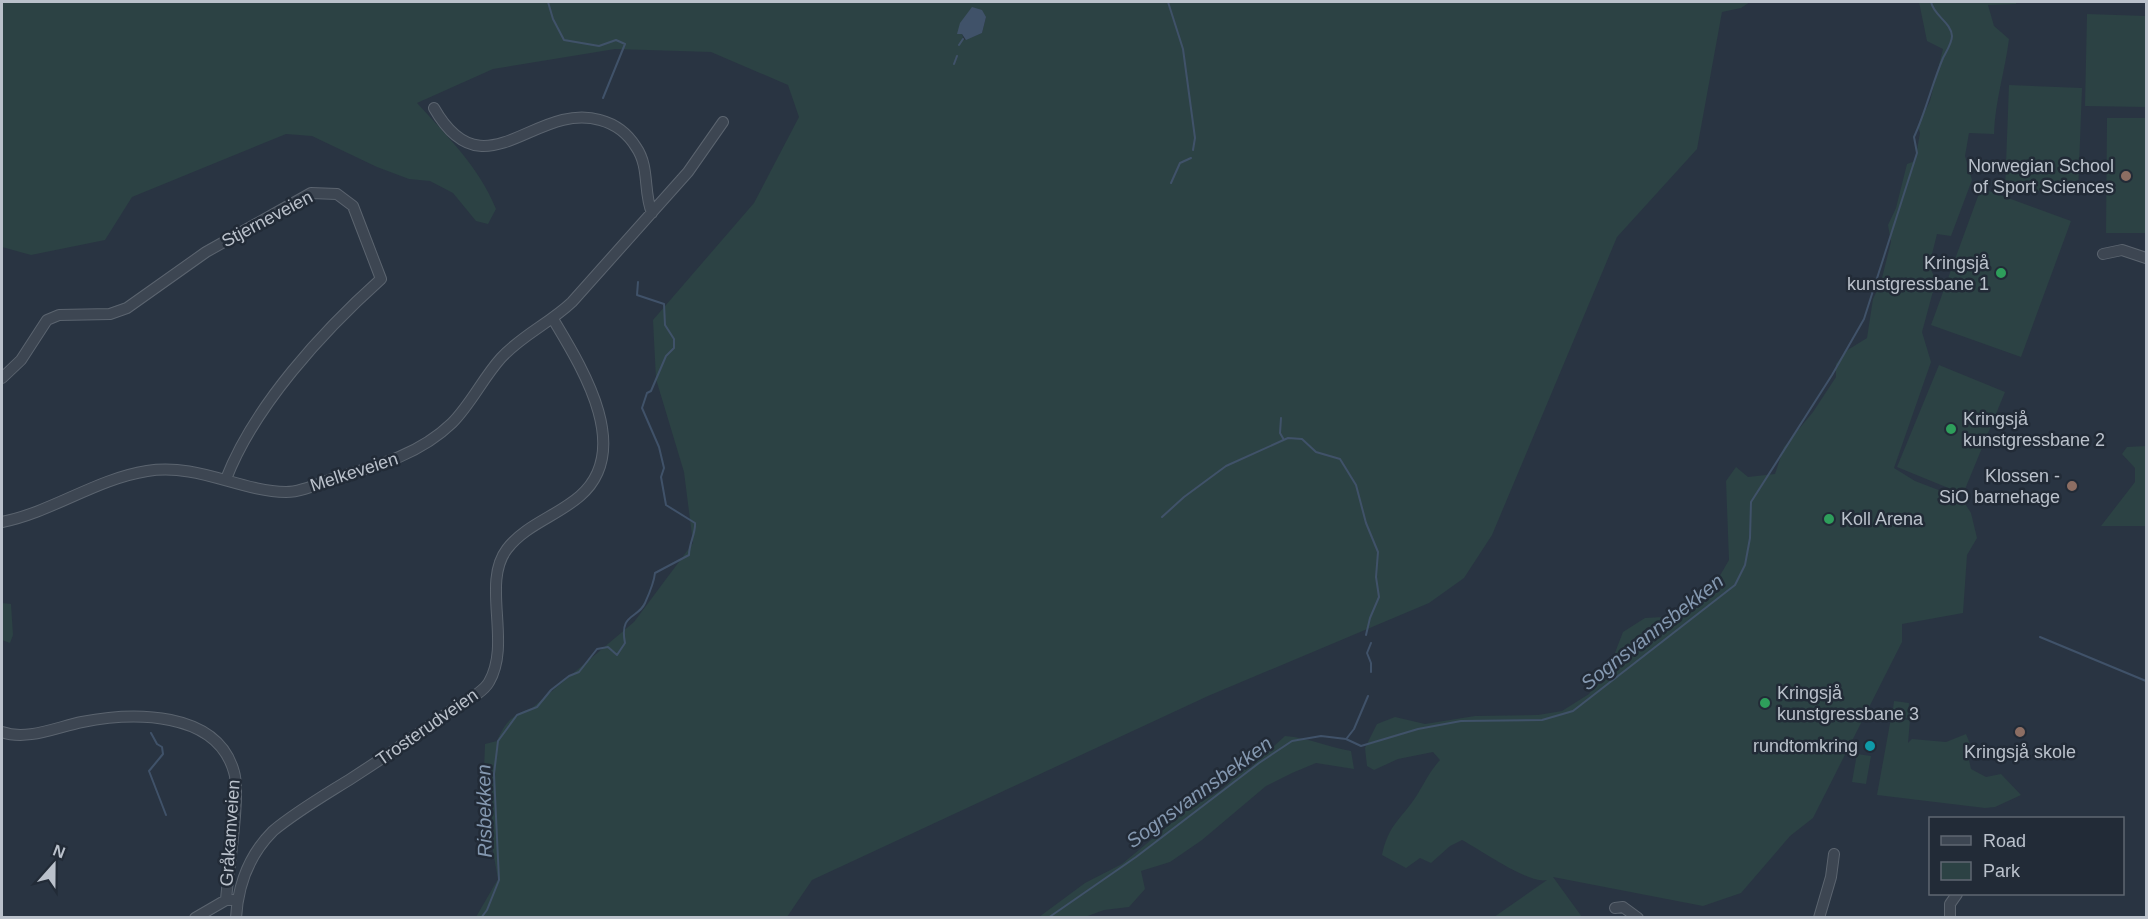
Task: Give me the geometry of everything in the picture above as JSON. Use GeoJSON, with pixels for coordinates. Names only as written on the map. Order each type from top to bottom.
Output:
{"type":"FeatureCollection","features":[{"type":"Feature","properties":{"kind":"street"},"geometry":{"type":"LineString","coordinates":[[434,108],[452,133],[465,142],[485,148],[503,145],[549,123],[574,117],[591,118],[613,125],[631,140],[641,155],[652,213]]}},
{"type":"Feature","properties":{"kind":"street","name":"Melkeveien"},"geometry":{"type":"LineString","coordinates":[[2,522],[34,514],[100,486],[144,471],[184,470],[287,492],[395,460],[420,447],[452,423],[501,358],[531,331],[553,319],[688,172],[723,123]]}},
{"type":"Feature","properties":{"kind":"street","name":"Stjerneveien"},"geometry":{"type":"LineString","coordinates":[[2,378],[21,360],[47,320],[59,315],[110,314],[127,308],[206,252],[294,201],[321,192],[337,194],[352,206],[381,279],[340,316],[268,404],[240,445],[226,479]]}},
{"type":"Feature","properties":{"kind":"street"},"geometry":{"type":"LineString","coordinates":[[2103,254],[2122,250],[2146,258]]}},
{"type":"Feature","properties":{"kind":"street","name":"Trosterudveien"},"geometry":{"type":"LineString","coordinates":[[236,918],[232,900],[252,858],[273,831],[409,742],[488,684],[498,661],[497,586],[500,563],[506,550],[522,533],[582,495],[593,479],[602,454],[601,416],[595,397],[584,370],[553,319]]}},
{"type":"Feature","properties":{"kind":"street","name":"Gråkamveien"},"geometry":{"type":"LineString","coordinates":[[2,732],[22,735],[99,719],[129,717],[175,721],[206,734],[222,751],[235,773],[232,900],[195,918]]}},
{"type":"Feature","properties":{"kind":"street"},"geometry":{"type":"LineString","coordinates":[[1819,918],[1831,877],[1834,854]]}},
{"type":"Feature","properties":{"kind":"street"},"geometry":{"type":"LineString","coordinates":[[1950,918],[1950,904],[1956,895]]}},
{"type":"Feature","properties":{"kind":"street"},"geometry":{"type":"LineString","coordinates":[[1615,908],[1623,908],[1638,918]]}},
{"type":"Feature","properties":{"kind":"green space"},"geometry":{"type":"Polygon","coordinates":[[[2,2],[1750,2],[1741,8],[1722,12],[1697,149],[1617,237],[1492,535],[1464,578],[1429,603],[1208,696],[812,880],[787,917],[476,917],[498,879],[483,796],[485,744],[497,741],[510,720],[532,708],[634,622],[693,543],[684,472],[656,379],[653,320],[754,203],[799,117],[788,85],[711,52],[615,49],[493,69],[417,103],[462,153],[481,180],[496,209],[488,224],[476,221],[453,193],[430,181],[409,179],[377,167],[312,136],[286,134],[132,197],[105,240],[31,255],[2,247],[2,2]],[[986,17],[963,21],[964,40],[982,33],[986,17]]]}},
{"type":"Feature","properties":{"kind":"green space"},"geometry":{"type":"Polygon","coordinates":[[[1919,2],[2016,2],[2016,4],[1988,5],[1994,26],[2009,39],[1994,134],[1969,133],[1965,156],[1972,180],[1951,236],[1937,234],[1929,266],[1936,280],[1922,332],[1931,362],[1894,468],[1915,481],[1962,499],[1971,513],[1977,538],[1967,555],[1963,613],[1902,624],[1902,642],[1813,818],[1790,836],[1741,893],[1703,906],[1553,877],[1582,917],[1494,917],[1547,880],[1539,880],[1517,872],[1462,840],[1450,846],[1431,863],[1420,858],[1406,868],[1382,855],[1392,829],[1440,760],[1433,752],[1398,759],[1374,770],[1367,766],[1365,748],[1377,724],[1395,717],[1425,724],[1475,716],[1538,715],[1562,711],[1589,694],[1613,658],[1623,632],[1645,618],[1680,616],[1692,612],[1715,584],[1729,560],[1726,481],[1736,467],[1748,477],[1775,474],[1784,447],[1813,412],[1836,377],[1836,364],[1846,351],[1867,338],[1873,299],[1881,282],[1891,242],[1888,225],[1896,208],[1907,164],[1915,161],[1920,133],[1918,126],[1930,101],[1943,49],[1927,41],[1919,2]]]}},
{"type":"Feature","properties":{"kind":"green space"},"geometry":{"type":"Polygon","coordinates":[[[2087,14],[2146,16],[2146,107],[2085,106],[2087,14]]]}},
{"type":"Feature","properties":{"kind":"green space"},"geometry":{"type":"Polygon","coordinates":[[[2009,85],[2082,88],[2078,193],[2005,190],[2009,85]]]}},
{"type":"Feature","properties":{"kind":"green space","name":"Norwegian School of Sport Sciences"},"geometry":{"type":"Polygon","coordinates":[[[2107,118],[2146,118],[2146,233],[2106,233],[2107,118]]]}},
{"type":"Feature","properties":{"kind":"green space","name":"Kringsjå kunstgressbane 1"},"geometry":{"type":"Polygon","coordinates":[[[1981,188],[2071,221],[2021,357],[1931,325],[1981,188]]]}},
{"type":"Feature","properties":{"kind":"green space","name":"Kringsjå kunstgressbane 2"},"geometry":{"type":"Polygon","coordinates":[[[1939,365],[2005,392],[1963,494],[1897,467],[1939,365]]]}},
{"type":"Feature","properties":{"kind":"green space"},"geometry":{"type":"Polygon","coordinates":[[[2146,446],[2146,526],[2101,526],[2135,482],[2135,468],[2122,454],[2127,447],[2146,446]]]}},
{"type":"Feature","properties":{"kind":"green space"},"geometry":{"type":"Polygon","coordinates":[[[2,603],[11,604],[13,635],[10,643],[2,640],[2,603]]]}},
{"type":"Feature","properties":{"kind":"green space"},"geometry":{"type":"Polygon","coordinates":[[[1894,701],[1909,703],[1908,718],[1892,717],[1894,701]]]}},
{"type":"Feature","properties":{"kind":"green space"},"geometry":{"type":"Polygon","coordinates":[[[1891,718],[1910,720],[1908,743],[1912,739],[1946,742],[1966,734],[1973,751],[1969,760],[1971,769],[1986,777],[2001,774],[2021,795],[1995,807],[1985,808],[1877,795],[1891,718]]]}},
{"type":"Feature","properties":{"kind":"green space"},"geometry":{"type":"Polygon","coordinates":[[[1285,736],[1351,751],[1354,769],[1316,763],[1266,786],[1202,840],[1170,862],[1141,871],[1145,889],[1129,907],[1104,910],[1085,917],[1039,917],[1085,883],[1122,864],[1186,811],[1221,790],[1232,780],[1236,766],[1250,768],[1285,736]]]}},
{"type":"Feature","properties":{"kind":"green space"},"geometry":{"type":"Polygon","coordinates":[[[1857,754],[1871,756],[1866,784],[1852,782],[1857,754]]]}},
{"type":"Feature","properties":{"kind":"water"},"geometry":{"type":"Polygon","coordinates":[[[972,7],[982,10],[986,17],[982,33],[966,40],[962,34],[957,34],[960,23],[972,7]]]}},
{"type":"Feature","properties":{"kind":"waterway","name":"Risbekken"},"geometry":{"type":"LineString","coordinates":[[548,2],[553,19],[564,40],[599,46],[616,40],[625,44],[603,98]]}},
{"type":"Feature","properties":{"kind":"waterway"},"geometry":{"type":"LineString","coordinates":[[1168,2],[1183,49],[1195,138],[1193,150]]}},
{"type":"Feature","properties":{"kind":"waterway","name":"Sognsvannsbekken"},"geometry":{"type":"LineString","coordinates":[[1048,918],[1136,857],[1259,763],[1292,741],[1321,736],[1346,739],[1361,746],[1418,729],[1461,721],[1542,720],[1573,711],[1735,585],[1745,565],[1750,538],[1751,502],[1832,375],[1864,319],[1917,153],[1914,137],[1952,39],[1949,27],[1935,11],[1931,2]]}},
{"type":"Feature","properties":{"kind":"waterway"},"geometry":{"type":"LineString","coordinates":[[959,45],[963,39]]}},
{"type":"Feature","properties":{"kind":"waterway"},"geometry":{"type":"LineString","coordinates":[[954,64],[957,56]]}},
{"type":"Feature","properties":{"kind":"waterway"},"geometry":{"type":"LineString","coordinates":[[1171,183],[1180,163],[1191,158]]}},
{"type":"Feature","properties":{"kind":"waterway","name":"Risbekken"},"geometry":{"type":"LineString","coordinates":[[481,918],[487,910],[499,880],[494,774],[498,741],[517,715],[537,707],[551,690],[569,676],[579,672],[597,649],[608,647],[617,655],[625,643],[624,633],[627,621],[645,603],[655,573],[689,555],[695,523],[666,505],[661,477],[664,468],[659,447],[642,408],[666,356],[674,348],[674,339],[665,325],[664,304],[637,295],[638,282]]}},
{"type":"Feature","properties":{"kind":"waterway"},"geometry":{"type":"LineString","coordinates":[[1281,418],[1280,433],[1284,440]]}},
{"type":"Feature","properties":{"kind":"waterway"},"geometry":{"type":"LineString","coordinates":[[1162,517],[1184,497],[1226,466],[1288,438],[1302,439],[1316,452],[1340,459],[1356,485],[1366,523],[1378,552],[1376,577],[1379,597],[1366,635]]}},
{"type":"Feature","properties":{"kind":"waterway"},"geometry":{"type":"LineString","coordinates":[[2040,637],[2146,681]]}},
{"type":"Feature","properties":{"kind":"waterway"},"geometry":{"type":"LineString","coordinates":[[1371,643],[1367,653],[1371,663],[1371,672]]}},
{"type":"Feature","properties":{"kind":"waterway"},"geometry":{"type":"LineString","coordinates":[[1347,738],[1354,729],[1368,696]]}},
{"type":"Feature","properties":{"kind":"waterway"},"geometry":{"type":"LineString","coordinates":[[151,733],[157,744],[162,747],[163,754],[149,771],[166,815]]}},
{"type":"Feature","properties":{"kind":"place","name":"Norwegian School of Sport Sciences"},"geometry":{"type":"Point","coordinates":[2126,176]}},
{"type":"Feature","properties":{"kind":"place","name":"Kringsjå kunstgressbane 1"},"geometry":{"type":"Point","coordinates":[2001,273]}},
{"type":"Feature","properties":{"kind":"place","name":"Kringsjå kunstgressbane 2"},"geometry":{"type":"Point","coordinates":[1951,429]}},
{"type":"Feature","properties":{"kind":"place","name":"Klossen - SiO barnehage"},"geometry":{"type":"Point","coordinates":[2072,486]}},
{"type":"Feature","properties":{"kind":"place","name":"Koll Arena"},"geometry":{"type":"Point","coordinates":[1829,519]}},
{"type":"Feature","properties":{"kind":"place","name":"Kringsjå kunstgressbane 3"},"geometry":{"type":"Point","coordinates":[1765,703]}},
{"type":"Feature","properties":{"kind":"place","name":"Kringsjå skole"},"geometry":{"type":"Point","coordinates":[2020,732]}},
{"type":"Feature","properties":{"kind":"place","name":"rundtomkring"},"geometry":{"type":"Point","coordinates":[1870,746]}}]}
